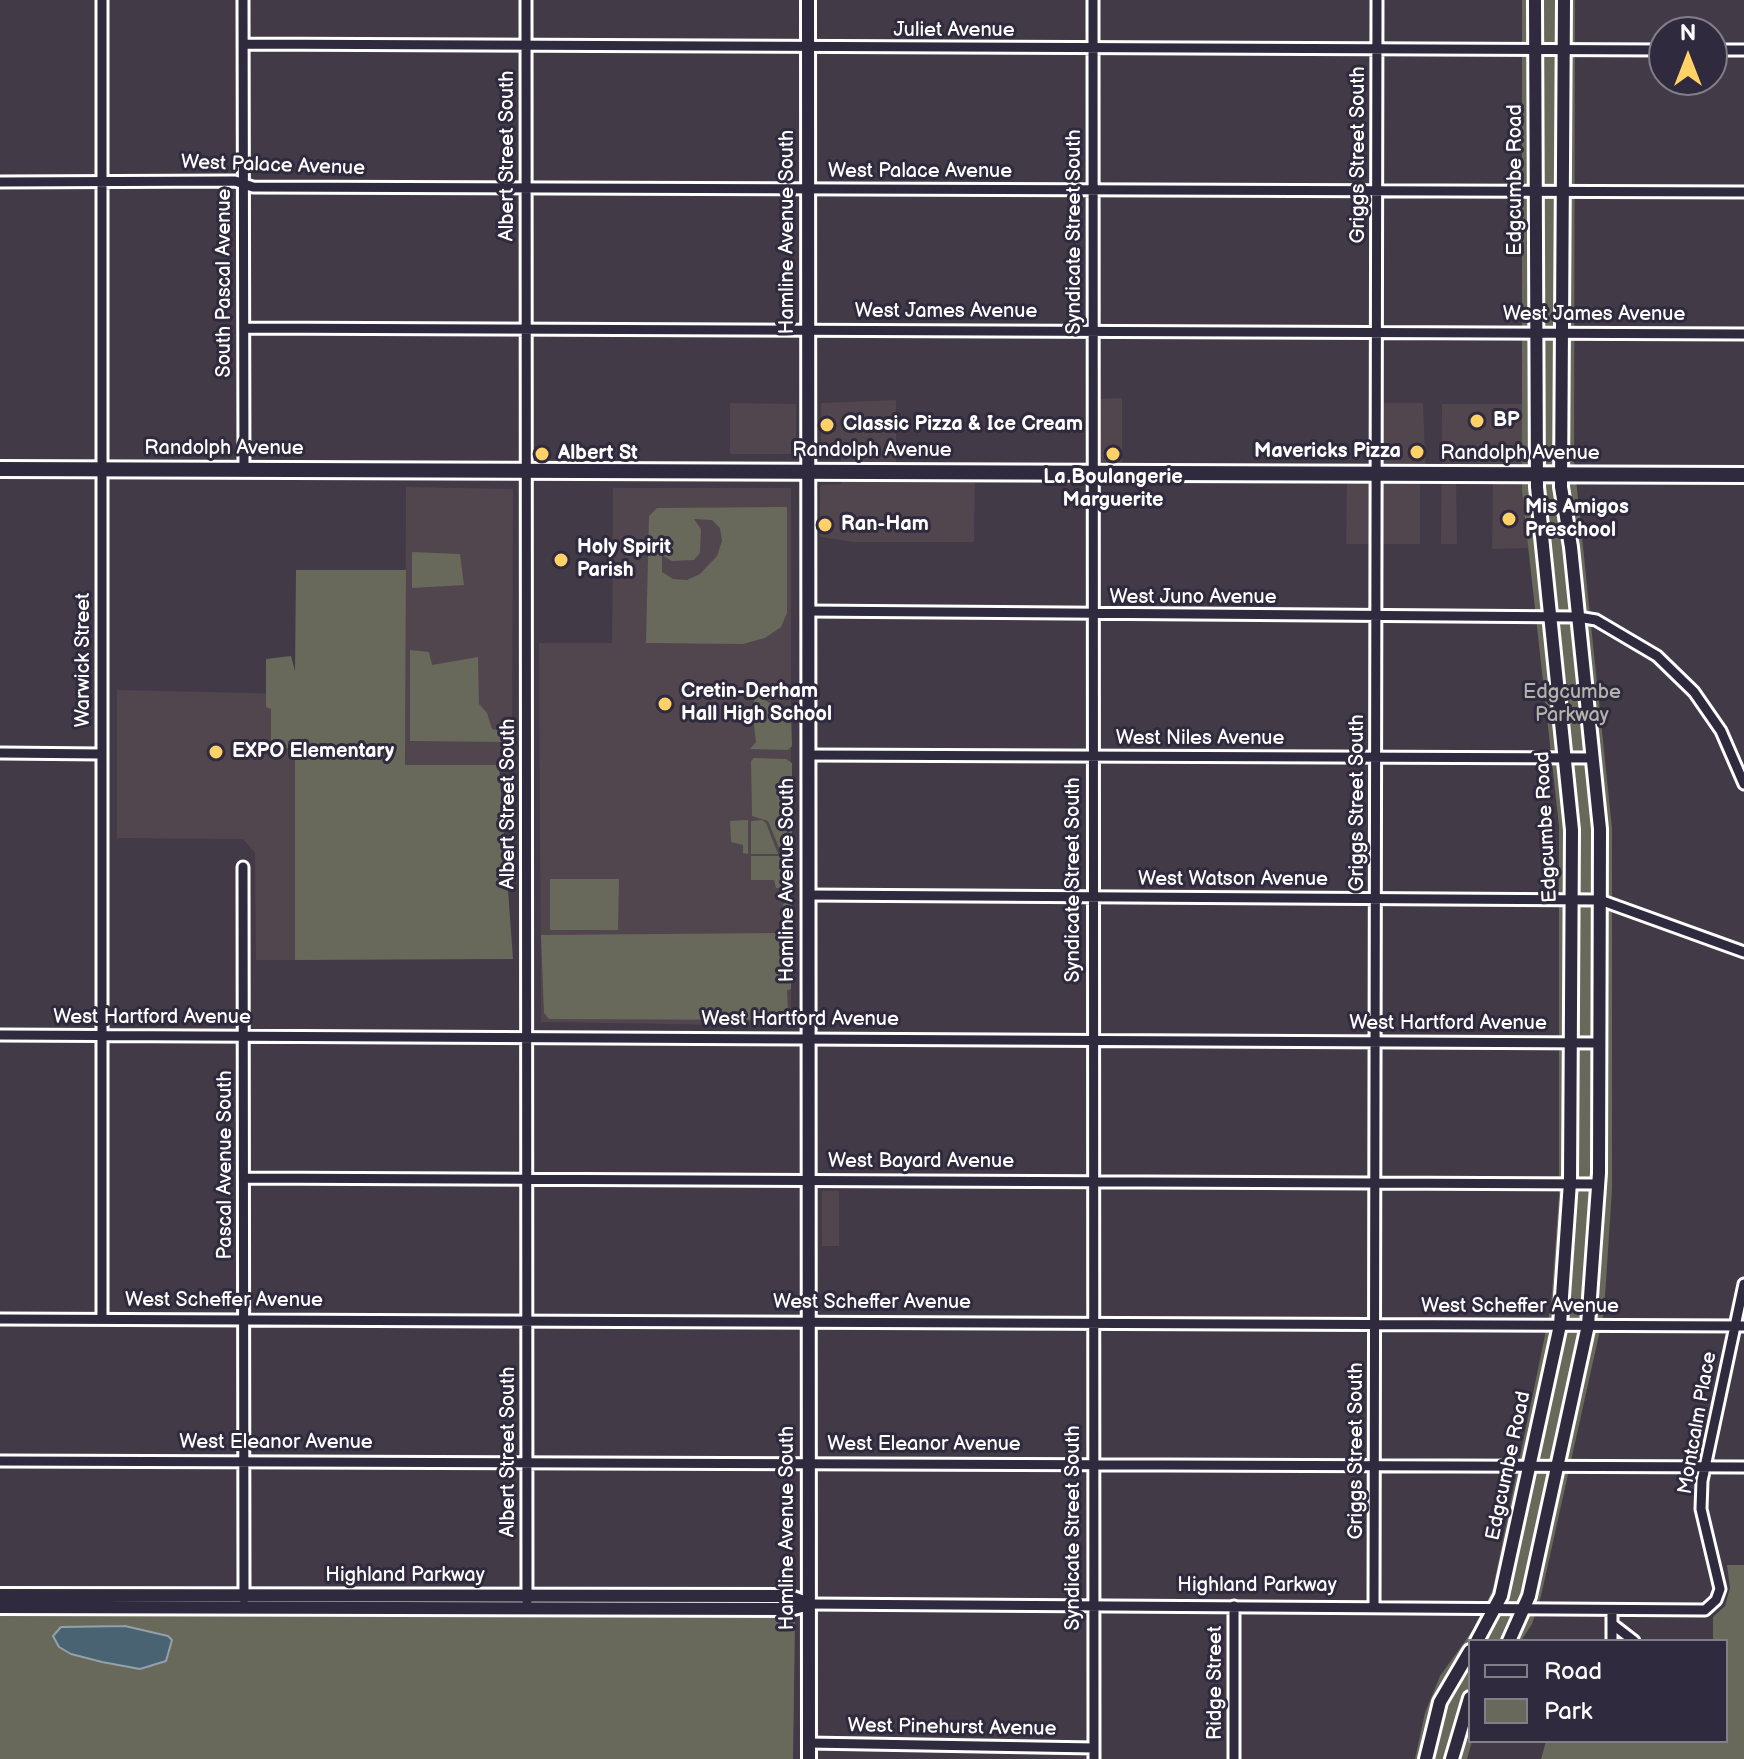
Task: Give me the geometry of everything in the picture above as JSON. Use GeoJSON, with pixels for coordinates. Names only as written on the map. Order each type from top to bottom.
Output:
{"type":"FeatureCollection","features":[{"type":"Feature","properties":{"kind":"main road","name":"Randolph Avenue"},"geometry":{"type":"LineString","coordinates":[[0,469],[1744,475]]}},
{"type":"Feature","properties":{"kind":"street","name":"Warwick Street"},"geometry":{"type":"LineString","coordinates":[[102,0],[102,1319]]}},
{"type":"Feature","properties":{"kind":"street","name":"South Pascal Avenue"},"geometry":{"type":"LineString","coordinates":[[243,0],[244,470]]}},
{"type":"Feature","properties":{"kind":"street","name":"Albert Street South"},"geometry":{"type":"LineString","coordinates":[[526,0],[527,1602]]}},
{"type":"Feature","properties":{"kind":"street","name":"Hamline Avenue South"},"geometry":{"type":"LineString","coordinates":[[808,0],[809,1759]]}},
{"type":"Feature","properties":{"kind":"street","name":"Syndicate Street South"},"geometry":{"type":"LineString","coordinates":[[1093,0],[1094,1754]]}},
{"type":"Feature","properties":{"kind":"street","name":"Griggs Street South"},"geometry":{"type":"LineString","coordinates":[[1374,1606],[1377,0]]}},
{"type":"Feature","properties":{"kind":"street","name":"Edgcumbe Road"},"geometry":{"type":"LineString","coordinates":[[1478,1639],[1498,1608],[1560,1325],[1570,1182],[1572,830],[1536,474],[1535,0]]}},
{"type":"Feature","properties":{"kind":"street"},"geometry":{"type":"LineString","coordinates":[[1510,1639],[1525,1607],[1588,1325],[1597,1184],[1600,829],[1562,474],[1564,0]]}},
{"type":"Feature","properties":{"kind":"street","name":"Juliet Avenue"},"geometry":{"type":"LineString","coordinates":[[243,44],[1648,50]]}},
{"type":"Feature","properties":{"kind":"street","name":"West Palace Avenue"},"geometry":{"type":"LineString","coordinates":[[0,182],[243,183],[253,187],[1744,192]]}},
{"type":"Feature","properties":{"kind":"street","name":"West James Avenue"},"geometry":{"type":"LineString","coordinates":[[244,328],[1744,334]]}},
{"type":"Feature","properties":{"kind":"street","name":"West Juno Avenue"},"geometry":{"type":"LineString","coordinates":[[808,611],[1092,616],[1578,617]]}},
{"type":"Feature","properties":{"kind":"street"},"geometry":{"type":"LineString","coordinates":[[1578,617],[1596,620],[1634,640],[1677,674],[1721,731],[1744,784]]}},
{"type":"Feature","properties":{"kind":"street"},"geometry":{"type":"LineString","coordinates":[[0,753],[102,754]]}},
{"type":"Feature","properties":{"kind":"street","name":"West Niles Avenue"},"geometry":{"type":"LineString","coordinates":[[808,755],[1591,758]]}},
{"type":"Feature","properties":{"kind":"street","name":"Pascal Avenue South"},"geometry":{"type":"LineString","coordinates":[[243,867],[244,1602]]}},
{"type":"Feature","properties":{"kind":"street","name":"West Watson Avenue"},"geometry":{"type":"LineString","coordinates":[[808,895],[1600,900],[1744,952]]}},
{"type":"Feature","properties":{"kind":"street","name":"West Hartford Avenue"},"geometry":{"type":"LineString","coordinates":[[0,1035],[1599,1043]]}},
{"type":"Feature","properties":{"kind":"street","name":"West Bayard Avenue"},"geometry":{"type":"LineString","coordinates":[[244,1178],[1597,1184]]}},
{"type":"Feature","properties":{"kind":"street","name":"Montcalm Place"},"geometry":{"type":"LineString","coordinates":[[1705,1610],[1716,1600],[1720,1589],[1701,1509],[1705,1467],[1739,1326],[1744,1284]]}},
{"type":"Feature","properties":{"kind":"street","name":"West Scheffer Avenue"},"geometry":{"type":"LineString","coordinates":[[0,1319],[1739,1326]]}},
{"type":"Feature","properties":{"kind":"street","name":"West Eleanor Avenue"},"geometry":{"type":"LineString","coordinates":[[0,1461],[1744,1467]]}},
{"type":"Feature","properties":{"kind":"street","name":"Highland Parkway"},"geometry":{"type":"LineString","coordinates":[[0,1595],[244,1602]]}},
{"type":"Feature","properties":{"kind":"street","name":"Highland Parkway"},"geometry":{"type":"LineString","coordinates":[[0,1607],[788,1596],[809,1604],[1705,1610]]}},
{"type":"Feature","properties":{"kind":"street","name":"Ridge Street"},"geometry":{"type":"LineString","coordinates":[[1234,1606],[1234,1759]]}},
{"type":"Feature","properties":{"kind":"street"},"geometry":{"type":"LineString","coordinates":[[1612,1610],[1612,1639]]}},
{"type":"Feature","properties":{"kind":"street"},"geometry":{"type":"LineString","coordinates":[[1612,1624],[1631,1639]]}},
{"type":"Feature","properties":{"kind":"street"},"geometry":{"type":"LineString","coordinates":[[1426,1759],[1440,1702],[1468,1654]]}},
{"type":"Feature","properties":{"kind":"street"},"geometry":{"type":"LineString","coordinates":[[1452,1759],[1468,1705]]}},
{"type":"Feature","properties":{"kind":"street","name":"West Pinehurst Avenue"},"geometry":{"type":"LineString","coordinates":[[809,1743],[1094,1754]]}},
{"type":"Feature","properties":{"kind":"shaded area"},"geometry":{"type":"Polygon","coordinates":[[[1122,398],[1122,473],[1091,474],[1093,399],[1122,398]]]}},
{"type":"Feature","properties":{"kind":"shaded area"},"geometry":{"type":"Polygon","coordinates":[[[896,400],[896,473],[975,472],[974,542],[853,542],[820,537],[820,485],[841,484],[841,458],[821,457],[821,403],[896,400]]]}},
{"type":"Feature","properties":{"kind":"shaded area"},"geometry":{"type":"Polygon","coordinates":[[[730,403],[796,404],[796,454],[730,454],[730,403]]]}},
{"type":"Feature","properties":{"kind":"shaded area"},"geometry":{"type":"Polygon","coordinates":[[[1377,403],[1423,403],[1426,477],[1420,477],[1420,544],[1346,544],[1347,474],[1376,474],[1377,403]]]}},
{"type":"Feature","properties":{"kind":"shaded area"},"geometry":{"type":"Polygon","coordinates":[[[1442,404],[1522,404],[1522,491],[1529,548],[1492,549],[1493,477],[1456,477],[1457,544],[1441,544],[1442,404]]]}},
{"type":"Feature","properties":{"kind":"shaded area"},"geometry":{"type":"Polygon","coordinates":[[[406,487],[513,489],[512,765],[405,766],[406,487]]]}},
{"type":"Feature","properties":{"kind":"shaded area","name":"Cretin-Derham Hall High School"},"geometry":{"type":"Polygon","coordinates":[[[613,488],[791,488],[791,1026],[541,1022],[539,643],[612,643],[613,488]]]}},
{"type":"Feature","properties":{"kind":"shaded area"},"geometry":{"type":"Polygon","coordinates":[[[117,690],[295,694],[295,960],[256,960],[255,853],[243,839],[117,838],[117,690]]]}},
{"type":"Feature","properties":{"kind":"shaded area"},"geometry":{"type":"Polygon","coordinates":[[[822,1191],[839,1191],[839,1246],[822,1246],[822,1191]]]}},
{"type":"Feature","properties":{"kind":"green space","name":"Edgcumbe Parkway"},"geometry":{"type":"Polygon","coordinates":[[[1522,0],[1575,0],[1574,460],[1612,828],[1612,1189],[1604,1312],[1541,1596],[1532,1624],[1522,1639],[1468,1639],[1468,1743],[1471,1743],[1467,1759],[1415,1759],[1425,1713],[1440,1676],[1478,1623],[1493,1588],[1551,1306],[1559,1196],[1559,826],[1522,491],[1522,0]]]}},
{"type":"Feature","properties":{"kind":"green space"},"geometry":{"type":"Polygon","coordinates":[[[787,507],[787,613],[781,627],[765,638],[743,644],[646,643],[649,516],[657,508],[787,507]],[[694,519],[701,529],[700,553],[694,560],[672,561],[662,555],[662,572],[673,579],[687,580],[700,574],[717,556],[722,541],[720,528],[712,520],[694,519]]]}},
{"type":"Feature","properties":{"kind":"green space"},"geometry":{"type":"Polygon","coordinates":[[[412,552],[460,554],[464,585],[412,588],[412,552]]]}},
{"type":"Feature","properties":{"kind":"green space"},"geometry":{"type":"Polygon","coordinates":[[[296,570],[406,570],[405,765],[499,765],[513,959],[295,960],[295,749],[277,748],[271,743],[271,709],[266,707],[266,659],[291,656],[295,671],[296,570]]]}},
{"type":"Feature","properties":{"kind":"green space"},"geometry":{"type":"Polygon","coordinates":[[[410,650],[429,652],[432,665],[478,657],[479,704],[487,713],[492,729],[506,732],[506,742],[410,741],[410,650]]]}},
{"type":"Feature","properties":{"kind":"green space"},"geometry":{"type":"Polygon","coordinates":[[[756,694],[776,707],[791,710],[792,746],[788,750],[750,749],[756,742],[752,709],[756,694]]]}},
{"type":"Feature","properties":{"kind":"green space"},"geometry":{"type":"Polygon","coordinates":[[[754,758],[786,759],[792,763],[792,854],[780,850],[768,821],[752,816],[751,761],[754,758]]]}},
{"type":"Feature","properties":{"kind":"green space"},"geometry":{"type":"Polygon","coordinates":[[[748,820],[748,854],[743,853],[743,845],[731,842],[730,821],[748,820]]]}},
{"type":"Feature","properties":{"kind":"green space"},"geometry":{"type":"Polygon","coordinates":[[[762,820],[778,854],[751,854],[751,821],[762,820]]]}},
{"type":"Feature","properties":{"kind":"green space"},"geometry":{"type":"Polygon","coordinates":[[[751,856],[781,856],[792,873],[792,888],[776,888],[774,880],[751,880],[751,856]]]}},
{"type":"Feature","properties":{"kind":"green space"},"geometry":{"type":"Polygon","coordinates":[[[550,879],[619,879],[618,930],[550,930],[550,879]]]}},
{"type":"Feature","properties":{"kind":"green space"},"geometry":{"type":"Polygon","coordinates":[[[792,900],[791,989],[787,990],[788,1014],[782,1020],[549,1019],[544,1013],[541,935],[780,933],[783,904],[792,900]]]}},
{"type":"Feature","properties":{"kind":"green space"},"geometry":{"type":"Polygon","coordinates":[[[1727,1565],[1744,1565],[1744,1759],[1541,1759],[1545,1743],[1728,1743],[1728,1639],[1713,1639],[1713,1617],[1725,1606],[1730,1588],[1727,1565]]]}},
{"type":"Feature","properties":{"kind":"green space"},"geometry":{"type":"Polygon","coordinates":[[[0,1615],[790,1618],[795,1622],[793,1759],[0,1759],[0,1615]]]}},
{"type":"Feature","properties":{"kind":"water"},"geometry":{"type":"Polygon","coordinates":[[[125,1626],[168,1636],[172,1640],[166,1661],[140,1669],[102,1662],[71,1654],[59,1647],[53,1636],[61,1627],[125,1626]]]}},
{"type":"Feature","properties":{"kind":"place","name":"BP"},"geometry":{"type":"Point","coordinates":[1477,421]}},
{"type":"Feature","properties":{"kind":"place","name":"Classic Pizza & Ice Cream"},"geometry":{"type":"Point","coordinates":[827,425]}},
{"type":"Feature","properties":{"kind":"place","name":"Mavericks Pizza"},"geometry":{"type":"Point","coordinates":[1417,452]}},
{"type":"Feature","properties":{"kind":"place","name":"Albert St"},"geometry":{"type":"Point","coordinates":[542,454]}},
{"type":"Feature","properties":{"kind":"place","name":"La Boulangerie Marguerite"},"geometry":{"type":"Point","coordinates":[1113,454]}},
{"type":"Feature","properties":{"kind":"place","name":"Mis Amigos Preschool"},"geometry":{"type":"Point","coordinates":[1509,519]}},
{"type":"Feature","properties":{"kind":"place","name":"Ran-Ham"},"geometry":{"type":"Point","coordinates":[825,525]}},
{"type":"Feature","properties":{"kind":"place","name":"Holy Spirit Parish"},"geometry":{"type":"Point","coordinates":[561,560]}},
{"type":"Feature","properties":{"kind":"place","name":"Cretin-Derham Hall High School"},"geometry":{"type":"Point","coordinates":[665,704]}},
{"type":"Feature","properties":{"kind":"place","name":"EXPO Elementary"},"geometry":{"type":"Point","coordinates":[216,752]}}]}
